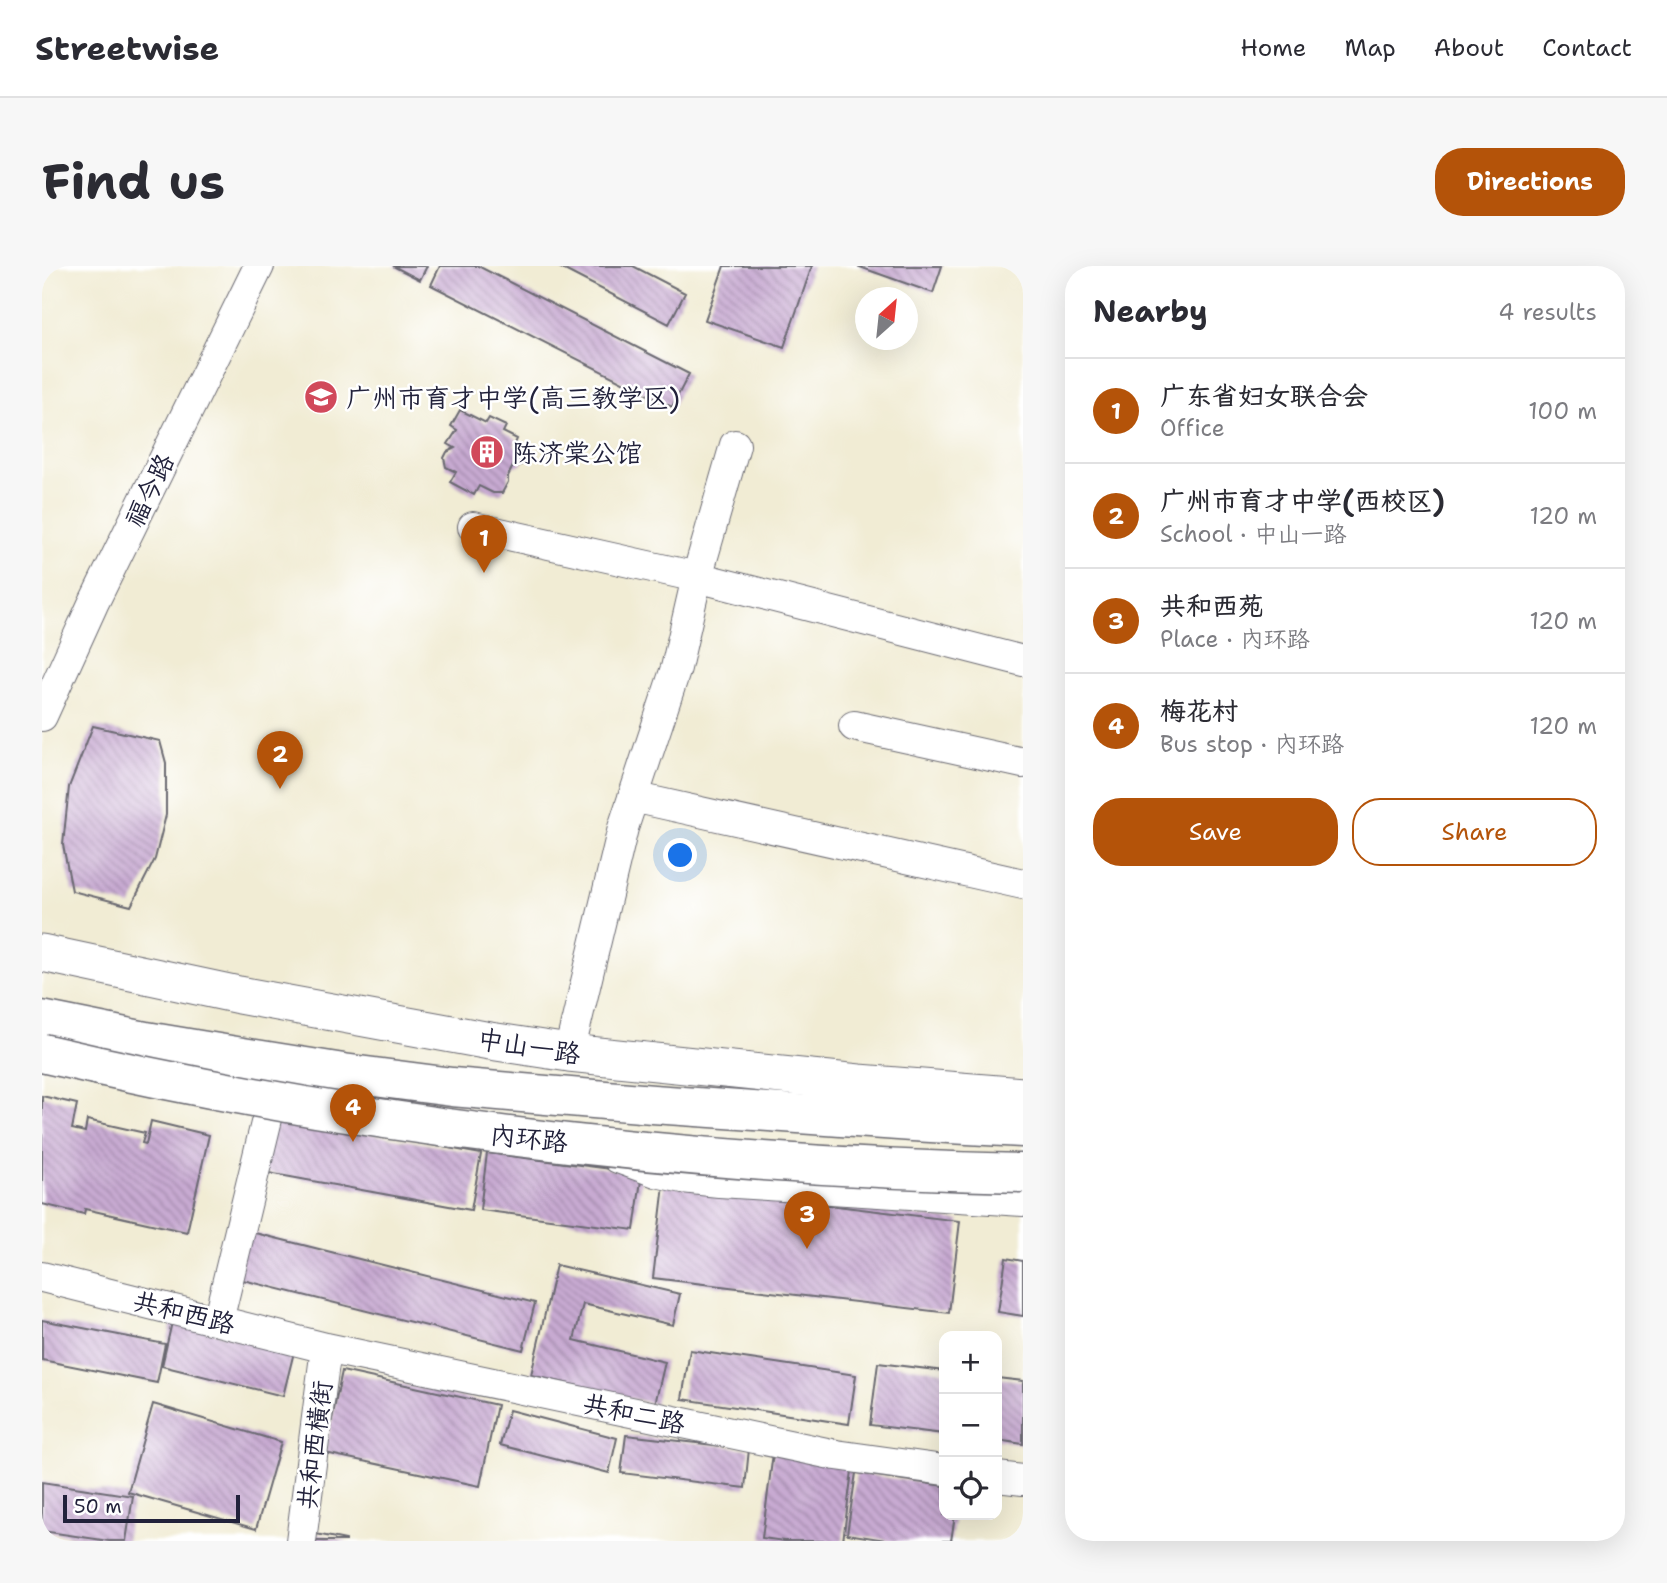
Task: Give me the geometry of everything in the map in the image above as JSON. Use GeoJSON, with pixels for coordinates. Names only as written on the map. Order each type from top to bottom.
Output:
{"type":"FeatureCollection","features":[{"type":"Feature","properties":{"kind":"highway","name":"内环路"},"geometry":{"type":"LineString","coordinates":[[42,1020],[243,1057],[452,1087],[653,1104],[1023,1128]]}},
{"type":"Feature","properties":{"kind":"highway","name":"内环路"},"geometry":{"type":"LineString","coordinates":[[42,1053],[240,1095],[448,1129],[676,1154],[1023,1176]]}},
{"type":"Feature","properties":{"kind":"main road","name":"中山一路"},"geometry":{"type":"LineString","coordinates":[[42,953],[239,995],[569,1053],[845,1082],[1023,1096]]}},
{"type":"Feature","properties":{"kind":"main road"},"geometry":{"type":"LineString","coordinates":[[42,978],[173,1003],[339,1029],[406,1037],[490,1041]]}},
{"type":"Feature","properties":{"kind":"main road"},"geometry":{"type":"LineString","coordinates":[[42,1042],[146,1066],[274,1090],[446,1116],[562,1130],[1023,1165]]}},
{"type":"Feature","properties":{"kind":"street","name":"福今路"},"geometry":{"type":"LineString","coordinates":[[42,716],[93,604],[259,266]]}},
{"type":"Feature","properties":{"kind":"street"},"geometry":{"type":"LineString","coordinates":[[569,1053],[623,828],[676,668],[697,577],[735,445]]}},
{"type":"Feature","properties":{"kind":"street"},"geometry":{"type":"LineString","coordinates":[[473,527],[697,577],[1023,661]]}},
{"type":"Feature","properties":{"kind":"street"},"geometry":{"type":"LineString","coordinates":[[854,726],[1023,762]]}},
{"type":"Feature","properties":{"kind":"street"},"geometry":{"type":"LineString","coordinates":[[634,797],[1023,884]]}},
{"type":"Feature","properties":{"kind":"street"},"geometry":{"type":"LineString","coordinates":[[218,1321],[274,1090]]}},
{"type":"Feature","properties":{"kind":"street"},"geometry":{"type":"LineString","coordinates":[[562,1130],[608,1154],[656,1172],[683,1178],[1023,1201]]}},
{"type":"Feature","properties":{"kind":"street","name":"共和西路"},"geometry":{"type":"LineString","coordinates":[[42,1277],[326,1348]]}},
{"type":"Feature","properties":{"kind":"street","name":"共和二路"},"geometry":{"type":"LineString","coordinates":[[326,1348],[836,1455],[939,1469]]}},
{"type":"Feature","properties":{"kind":"street","name":"共和西横街"},"geometry":{"type":"LineString","coordinates":[[301,1541],[326,1348]]}},
{"type":"Feature","properties":{"kind":"street"},"geometry":{"type":"LineString","coordinates":[[1002,1477],[1023,1480]]}},
{"type":"Feature","properties":{"kind":"building"},"geometry":{"type":"Polygon","coordinates":[[[393,266],[427,266],[420,280],[393,266]]]}},
{"type":"Feature","properties":{"kind":"building"},"geometry":{"type":"Polygon","coordinates":[[[440,266],[478,266],[689,374],[672,407],[431,285],[440,266]]]}},
{"type":"Feature","properties":{"kind":"building"},"geometry":{"type":"Polygon","coordinates":[[[557,266],[633,266],[685,293],[669,324],[557,266]]]}},
{"type":"Feature","properties":{"kind":"building"},"geometry":{"type":"Polygon","coordinates":[[[724,266],[812,266],[784,347],[705,320],[724,266]]]}},
{"type":"Feature","properties":{"kind":"building"},"geometry":{"type":"Polygon","coordinates":[[[857,266],[942,266],[933,293],[857,266]]]}},
{"type":"Feature","properties":{"kind":"building","name":"陈济棠公馆"},"geometry":{"type":"Polygon","coordinates":[[[460,410],[486,423],[489,418],[506,426],[503,432],[517,439],[514,446],[527,453],[521,465],[513,466],[502,493],[493,493],[479,486],[474,495],[450,482],[456,472],[446,467],[444,458],[447,452],[455,448],[448,444],[457,430],[451,426],[460,410]]]}},
{"type":"Feature","properties":{"kind":"building"},"geometry":{"type":"Polygon","coordinates":[[[93,726],[160,741],[166,763],[166,815],[155,859],[131,906],[72,891],[63,845],[69,787],[93,726]]]}},
{"type":"Feature","properties":{"kind":"building"},"geometry":{"type":"Polygon","coordinates":[[[42,1096],[77,1104],[72,1129],[85,1132],[87,1120],[145,1133],[142,1143],[146,1144],[151,1121],[209,1135],[187,1232],[85,1209],[84,1214],[42,1204],[42,1096]]]}},
{"type":"Feature","properties":{"kind":"building"},"geometry":{"type":"Polygon","coordinates":[[[273,1116],[481,1154],[471,1210],[263,1172],[273,1116]]]}},
{"type":"Feature","properties":{"kind":"building"},"geometry":{"type":"Polygon","coordinates":[[[487,1153],[642,1173],[634,1230],[480,1210],[487,1153]]]}},
{"type":"Feature","properties":{"kind":"building"},"geometry":{"type":"Polygon","coordinates":[[[664,1185],[960,1221],[949,1313],[653,1278],[664,1185]]]}},
{"type":"Feature","properties":{"kind":"building"},"geometry":{"type":"Polygon","coordinates":[[[247,1231],[535,1303],[523,1350],[235,1278],[247,1231]]]}},
{"type":"Feature","properties":{"kind":"building"},"geometry":{"type":"Polygon","coordinates":[[[1006,1258],[1023,1261],[1023,1316],[998,1312],[1006,1258]]]}},
{"type":"Feature","properties":{"kind":"building"},"geometry":{"type":"Polygon","coordinates":[[[556,1265],[680,1294],[673,1325],[583,1304],[574,1340],[665,1362],[655,1404],[531,1375],[556,1265]]]}},
{"type":"Feature","properties":{"kind":"building"},"geometry":{"type":"Polygon","coordinates":[[[42,1320],[165,1344],[157,1383],[42,1360],[42,1320]]]}},
{"type":"Feature","properties":{"kind":"building"},"geometry":{"type":"Polygon","coordinates":[[[172,1322],[294,1352],[283,1396],[162,1366],[172,1322]]]}},
{"type":"Feature","properties":{"kind":"building"},"geometry":{"type":"Polygon","coordinates":[[[690,1350],[856,1375],[849,1424],[682,1399],[690,1350]]]}},
{"type":"Feature","properties":{"kind":"building"},"geometry":{"type":"Polygon","coordinates":[[[878,1363],[939,1370],[939,1433],[870,1425],[878,1363]]]}},
{"type":"Feature","properties":{"kind":"building"},"geometry":{"type":"Polygon","coordinates":[[[342,1371],[497,1405],[480,1486],[325,1453],[342,1371]]]}},
{"type":"Feature","properties":{"kind":"building"},"geometry":{"type":"Polygon","coordinates":[[[1002,1379],[1023,1381],[1023,1444],[1002,1441],[1002,1379]]]}},
{"type":"Feature","properties":{"kind":"building"},"geometry":{"type":"Polygon","coordinates":[[[153,1404],[281,1442],[256,1529],[128,1492],[153,1404]]]}},
{"type":"Feature","properties":{"kind":"building"},"geometry":{"type":"Polygon","coordinates":[[[509,1410],[617,1438],[609,1473],[500,1445],[509,1410]]]}},
{"type":"Feature","properties":{"kind":"building"},"geometry":{"type":"Polygon","coordinates":[[[626,1435],[749,1449],[745,1488],[621,1473],[626,1435]]]}},
{"type":"Feature","properties":{"kind":"building"},"geometry":{"type":"Polygon","coordinates":[[[773,1453],[853,1463],[843,1541],[784,1541],[762,1538],[773,1453]]]}},
{"type":"Feature","properties":{"kind":"building"},"geometry":{"type":"Polygon","coordinates":[[[856,1473],[939,1485],[939,1520],[954,1520],[951,1541],[892,1541],[847,1534],[856,1473]]]}},
{"type":"Feature","properties":{"kind":"building"},"geometry":{"type":"Polygon","coordinates":[[[42,1482],[133,1496],[126,1541],[42,1531],[42,1482]]]}},
{"type":"Feature","properties":{"kind":"building"},"geometry":{"type":"Polygon","coordinates":[[[306,1532],[346,1540],[346,1541],[305,1541],[306,1532]]]}},
{"type":"Feature","properties":{"kind":"place","name":"广州市育才中学(高三教学区)"},"geometry":{"type":"Point","coordinates":[321,397]}},
{"type":"Feature","properties":{"kind":"place","name":"陈济棠公馆"},"geometry":{"type":"Point","coordinates":[487,452]}},
{"type":"Feature","properties":{"kind":"place","name":"广东省妇女联合会"},"geometry":{"type":"Point","coordinates":[484,573]}},
{"type":"Feature","properties":{"kind":"place","name":"广州市育才中学(西校区)"},"geometry":{"type":"Point","coordinates":[280,789]}},
{"type":"Feature","properties":{"kind":"place","name":"梅花村"},"geometry":{"type":"Point","coordinates":[353,1142]}},
{"type":"Feature","properties":{"kind":"place","name":"共和西苑"},"geometry":{"type":"Point","coordinates":[807,1249]}}]}
